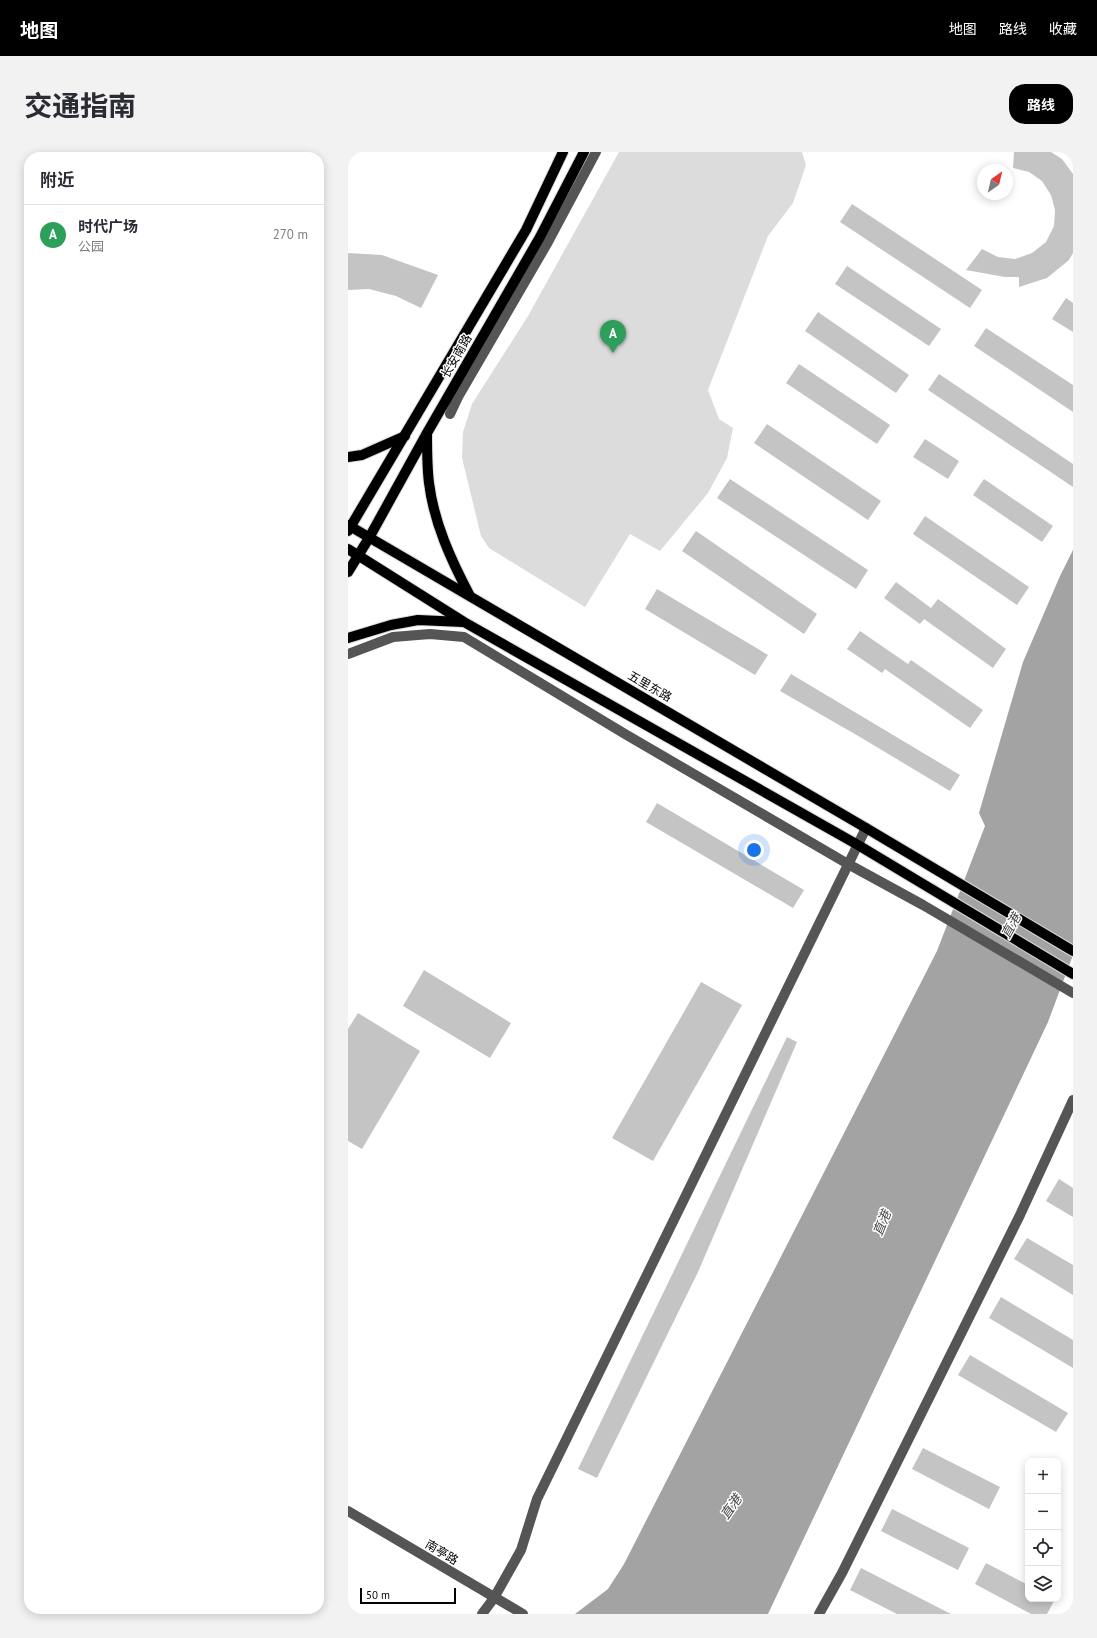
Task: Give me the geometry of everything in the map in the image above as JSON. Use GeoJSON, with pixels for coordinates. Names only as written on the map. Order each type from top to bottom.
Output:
{"type":"FeatureCollection","features":[{"type":"Feature","properties":{"kind":"main road","name":"长安南路"},"geometry":{"type":"LineString","coordinates":[[349,528],[526,230],[563,152]]}},
{"type":"Feature","properties":{"kind":"main road","name":"长安南路"},"geometry":{"type":"LineString","coordinates":[[348,572],[369,538],[427,433],[540,237],[584,152]]}},
{"type":"Feature","properties":{"kind":"main road"},"geometry":{"type":"LineString","coordinates":[[427,433],[429,484],[434,508],[442,537],[453,564],[470,596]]}},
{"type":"Feature","properties":{"kind":"main road"},"geometry":{"type":"LineString","coordinates":[[348,457],[362,455],[405,436]]}},
{"type":"Feature","properties":{"kind":"main road","name":"五里东路"},"geometry":{"type":"LineString","coordinates":[[349,528],[470,596],[1073,951]]}},
{"type":"Feature","properties":{"kind":"main road"},"geometry":{"type":"LineString","coordinates":[[348,549],[464,622],[858,845],[1073,974]]}},
{"type":"Feature","properties":{"kind":"main road"},"geometry":{"type":"LineString","coordinates":[[348,638],[391,624],[418,620],[464,622]]}},
{"type":"Feature","properties":{"kind":"street"},"geometry":{"type":"LineString","coordinates":[[450,414],[458,397],[548,242],[596,152]]}},
{"type":"Feature","properties":{"kind":"street"},"geometry":{"type":"LineString","coordinates":[[348,654],[393,637],[430,634],[464,637],[625,734],[1073,993]]}},
{"type":"Feature","properties":{"kind":"street"},"geometry":{"type":"LineString","coordinates":[[482,1614],[494,1598],[521,1550],[537,1499],[866,828]]}},
{"type":"Feature","properties":{"kind":"street"},"geometry":{"type":"LineString","coordinates":[[819,1614],[842,1573],[1020,1215],[1073,1100]]}},
{"type":"Feature","properties":{"kind":"street","name":"南亭路"},"geometry":{"type":"LineString","coordinates":[[348,1511],[523,1614]]}},
{"type":"Feature","properties":{"kind":"shaded area"},"geometry":{"type":"Polygon","coordinates":[[[619,152],[802,152],[806,165],[793,203],[768,236],[708,390],[719,419],[733,428],[727,458],[708,493],[660,551],[630,534],[585,607],[489,548],[481,536],[462,458],[463,432],[472,404],[528,316],[619,152]]]}},
{"type":"Feature","properties":{"kind":"water","name":"直港"},"geometry":{"type":"Polygon","coordinates":[[[1073,550],[1073,955],[1048,1022],[768,1614],[575,1614],[608,1589],[624,1564],[937,951],[985,826],[979,813],[1023,662],[1060,576],[1073,550]]]}},
{"type":"Feature","properties":{"kind":"building"},"geometry":{"type":"Polygon","coordinates":[[[1014,152],[1051,152],[1062,159],[1073,174],[1073,253],[1069,260],[1047,278],[1019,287],[1019,277],[1005,277],[966,270],[982,249],[998,257],[1015,259],[1032,253],[1046,242],[1054,226],[1055,210],[1051,195],[1042,181],[1029,172],[1013,168],[1014,152]]]}},
{"type":"Feature","properties":{"kind":"building"},"geometry":{"type":"Polygon","coordinates":[[[852,204],[982,290],[970,308],[840,222],[852,204]]]}},
{"type":"Feature","properties":{"kind":"building"},"geometry":{"type":"Polygon","coordinates":[[[348,253],[382,255],[438,275],[421,308],[396,296],[369,289],[348,290],[348,253]]]}},
{"type":"Feature","properties":{"kind":"building"},"geometry":{"type":"Polygon","coordinates":[[[847,266],[941,329],[929,346],[835,284],[847,266]]]}},
{"type":"Feature","properties":{"kind":"building"},"geometry":{"type":"Polygon","coordinates":[[[1066,298],[1073,303],[1073,332],[1052,319],[1066,298]]]}},
{"type":"Feature","properties":{"kind":"building"},"geometry":{"type":"Polygon","coordinates":[[[818,312],[909,375],[896,393],[805,331],[818,312]]]}},
{"type":"Feature","properties":{"kind":"building"},"geometry":{"type":"Polygon","coordinates":[[[986,328],[1073,385],[1073,412],[974,346],[986,328]]]}},
{"type":"Feature","properties":{"kind":"building"},"geometry":{"type":"Polygon","coordinates":[[[799,364],[890,425],[877,444],[786,383],[799,364]]]}},
{"type":"Feature","properties":{"kind":"building"},"geometry":{"type":"Polygon","coordinates":[[[939,374],[1073,464],[1073,487],[928,390],[939,374]]]}},
{"type":"Feature","properties":{"kind":"building"},"geometry":{"type":"Polygon","coordinates":[[[767,424],[881,501],[868,520],[754,443],[767,424]]]}},
{"type":"Feature","properties":{"kind":"building"},"geometry":{"type":"Polygon","coordinates":[[[925,439],[959,461],[948,479],[913,457],[925,439]]]}},
{"type":"Feature","properties":{"kind":"building"},"geometry":{"type":"Polygon","coordinates":[[[730,479],[868,570],[856,589],[717,498],[730,479]]]}},
{"type":"Feature","properties":{"kind":"building"},"geometry":{"type":"Polygon","coordinates":[[[984,479],[1053,526],[1042,542],[973,495],[984,479]]]}},
{"type":"Feature","properties":{"kind":"building"},"geometry":{"type":"Polygon","coordinates":[[[925,516],[1029,587],[1017,605],[913,534],[925,516]]]}},
{"type":"Feature","properties":{"kind":"building"},"geometry":{"type":"Polygon","coordinates":[[[696,531],[817,614],[804,634],[682,551],[696,531]]]}},
{"type":"Feature","properties":{"kind":"building"},"geometry":{"type":"Polygon","coordinates":[[[896,582],[931,608],[938,599],[1006,649],[993,668],[924,619],[920,624],[884,598],[896,582]]]}},
{"type":"Feature","properties":{"kind":"building"},"geometry":{"type":"Polygon","coordinates":[[[657,589],[768,655],[755,675],[645,609],[657,589]]]}},
{"type":"Feature","properties":{"kind":"building"},"geometry":{"type":"Polygon","coordinates":[[[860,631],[908,664],[911,660],[983,710],[970,728],[885,669],[882,673],[847,649],[860,631]]]}},
{"type":"Feature","properties":{"kind":"building"},"geometry":{"type":"Polygon","coordinates":[[[791,674],[960,775],[950,791],[780,691],[791,674]]]}},
{"type":"Feature","properties":{"kind":"building"},"geometry":{"type":"Polygon","coordinates":[[[657,803],[804,890],[793,908],[646,822],[657,803]]]}},
{"type":"Feature","properties":{"kind":"building"},"geometry":{"type":"Polygon","coordinates":[[[424,970],[511,1023],[490,1058],[403,1006],[424,970]]]}},
{"type":"Feature","properties":{"kind":"building"},"geometry":{"type":"Polygon","coordinates":[[[701,982],[742,1005],[653,1161],[612,1138],[701,982]]]}},
{"type":"Feature","properties":{"kind":"building"},"geometry":{"type":"Polygon","coordinates":[[[358,1013],[420,1051],[362,1149],[348,1141],[348,1029],[358,1013]]]}},
{"type":"Feature","properties":{"kind":"building"},"geometry":{"type":"Polygon","coordinates":[[[787,1037],[797,1042],[698,1272],[597,1478],[578,1469],[787,1037]]]}},
{"type":"Feature","properties":{"kind":"building"},"geometry":{"type":"Polygon","coordinates":[[[1059,1179],[1073,1188],[1073,1217],[1046,1201],[1059,1179]]]}},
{"type":"Feature","properties":{"kind":"building"},"geometry":{"type":"Polygon","coordinates":[[[1027,1238],[1073,1265],[1073,1295],[1014,1259],[1027,1238]]]}},
{"type":"Feature","properties":{"kind":"building"},"geometry":{"type":"Polygon","coordinates":[[[1001,1297],[1073,1340],[1073,1368],[989,1318],[1001,1297]]]}},
{"type":"Feature","properties":{"kind":"building"},"geometry":{"type":"Polygon","coordinates":[[[970,1355],[1068,1413],[1056,1432],[958,1375],[970,1355]]]}},
{"type":"Feature","properties":{"kind":"building"},"geometry":{"type":"Polygon","coordinates":[[[923,1448],[1000,1487],[989,1509],[912,1469],[923,1448]]]}},
{"type":"Feature","properties":{"kind":"building"},"geometry":{"type":"Polygon","coordinates":[[[892,1509],[969,1548],[958,1570],[881,1531],[892,1509]]]}},
{"type":"Feature","properties":{"kind":"building"},"geometry":{"type":"Polygon","coordinates":[[[986,1563],[1025,1583],[1025,1602],[1053,1602],[1047,1614],[1031,1614],[975,1584],[986,1563]]]}},
{"type":"Feature","properties":{"kind":"building"},"geometry":{"type":"Polygon","coordinates":[[[861,1568],[951,1614],[897,1614],[850,1590],[861,1568]]]}},
{"type":"Feature","properties":{"kind":"place","name":"时代广场"},"geometry":{"type":"Point","coordinates":[613,353]}}]}
